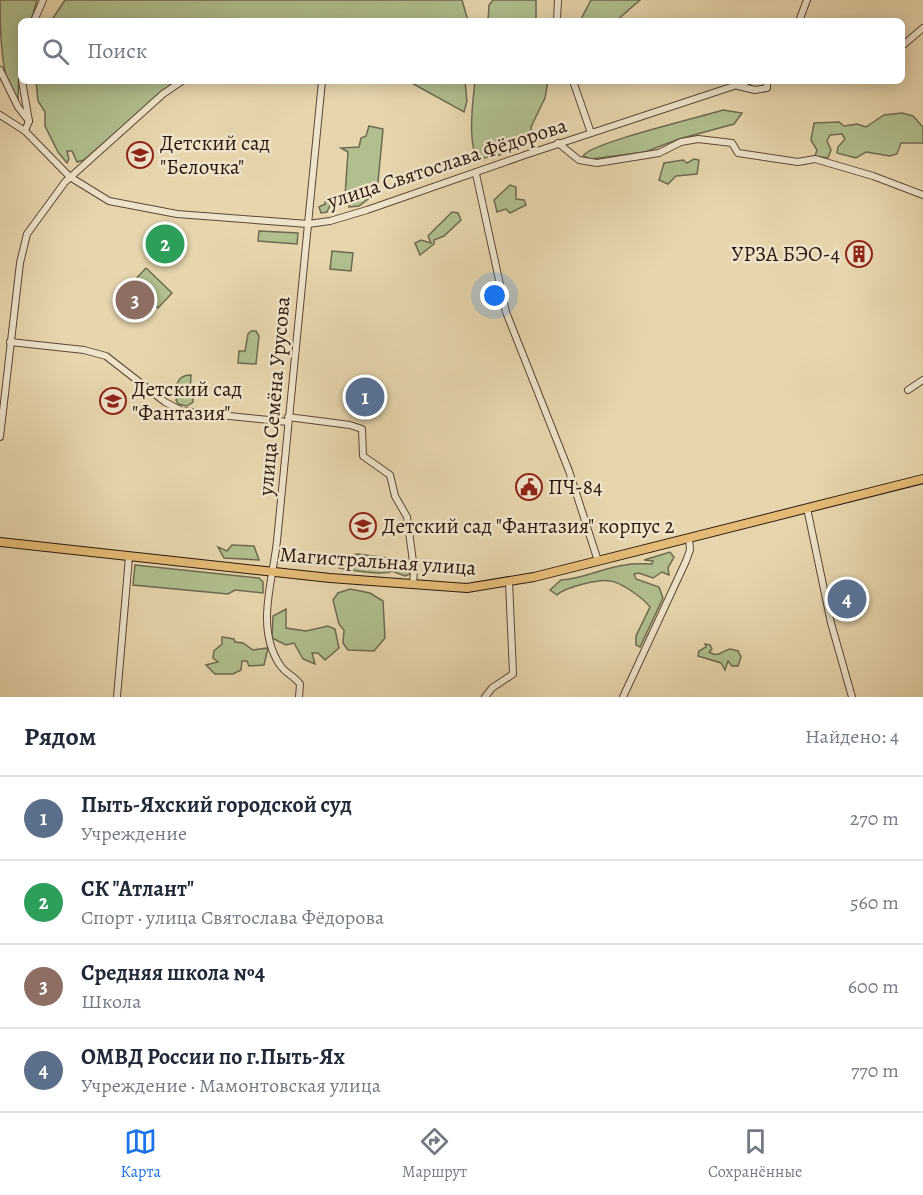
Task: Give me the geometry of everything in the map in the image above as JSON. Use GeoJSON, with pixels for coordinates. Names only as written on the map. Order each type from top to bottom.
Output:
{"type":"FeatureCollection","features":[{"type":"Feature","properties":{"kind":"main road","name":"Магистральная улица"},"geometry":{"type":"LineString","coordinates":[[0,542],[272,572],[466,588],[509,582],[598,561],[923,479]]}},
{"type":"Feature","properties":{"kind":"street"},"geometry":{"type":"LineString","coordinates":[[35,18],[42,0]]}},
{"type":"Feature","properties":{"kind":"street"},"geometry":{"type":"LineString","coordinates":[[557,18],[558,0]]}},
{"type":"Feature","properties":{"kind":"street"},"geometry":{"type":"LineString","coordinates":[[800,18],[807,0]]}},
{"type":"Feature","properties":{"kind":"street"},"geometry":{"type":"LineString","coordinates":[[905,43],[921,29]]}},
{"type":"Feature","properties":{"kind":"street"},"geometry":{"type":"LineString","coordinates":[[0,70],[18,107],[29,121]]}},
{"type":"Feature","properties":{"kind":"street"},"geometry":{"type":"LineString","coordinates":[[23,84],[29,121],[25,131]]}},
{"type":"Feature","properties":{"kind":"street"},"geometry":{"type":"LineString","coordinates":[[0,437],[10,342],[25,238],[38,215],[70,177],[163,94],[178,84]]}},
{"type":"Feature","properties":{"kind":"street","name":"улица Семёна Урусова"},"geometry":{"type":"LineString","coordinates":[[299,697],[300,684],[279,664],[269,635],[268,598],[321,84]]}},
{"type":"Feature","properties":{"kind":"street"},"geometry":{"type":"LineString","coordinates":[[574,84],[591,133]]}},
{"type":"Feature","properties":{"kind":"street","name":"улица Святослава Фёдорова"},"geometry":{"type":"LineString","coordinates":[[0,115],[25,131],[70,177],[99,196],[144,210],[257,222],[308,224],[339,219],[741,84]]}},
{"type":"Feature","properties":{"kind":"street"},"geometry":{"type":"LineString","coordinates":[[735,86],[761,90],[767,88],[767,84]]}},
{"type":"Feature","properties":{"kind":"street"},"geometry":{"type":"LineString","coordinates":[[558,144],[579,160],[597,163],[659,153],[681,142],[709,138],[732,143],[738,153],[798,162],[814,159],[873,176],[923,195]]}},
{"type":"Feature","properties":{"kind":"street"},"geometry":{"type":"LineString","coordinates":[[476,174],[506,312],[570,471],[598,561]]}},
{"type":"Feature","properties":{"kind":"street"},"geometry":{"type":"LineString","coordinates":[[10,342],[84,350],[106,356],[165,402],[182,411],[344,423],[362,429],[363,456],[390,475],[395,496],[406,515],[414,568],[413,585]]}},
{"type":"Feature","properties":{"kind":"street"},"geometry":{"type":"LineString","coordinates":[[908,390],[923,380]]}},
{"type":"Feature","properties":{"kind":"street"},"geometry":{"type":"LineString","coordinates":[[807,508],[831,623],[852,697]]}},
{"type":"Feature","properties":{"kind":"street"},"geometry":{"type":"LineString","coordinates":[[623,697],[683,569],[690,550],[689,538]]}},
{"type":"Feature","properties":{"kind":"street"},"geometry":{"type":"LineString","coordinates":[[117,697],[129,556]]}},
{"type":"Feature","properties":{"kind":"street"},"geometry":{"type":"LineString","coordinates":[[485,697],[492,687],[513,674],[509,582]]}},
{"type":"Feature","properties":{"kind":"green space"},"geometry":{"type":"Polygon","coordinates":[[[0,0],[37,0],[32,18],[18,18],[18,99],[12,92],[4,69],[0,0]]]}},
{"type":"Feature","properties":{"kind":"green space"},"geometry":{"type":"Polygon","coordinates":[[[65,0],[462,0],[467,18],[53,18],[65,0]]]}},
{"type":"Feature","properties":{"kind":"green space"},"geometry":{"type":"Polygon","coordinates":[[[493,0],[536,0],[536,18],[488,18],[489,5],[493,0]]]}},
{"type":"Feature","properties":{"kind":"green space"},"geometry":{"type":"Polygon","coordinates":[[[591,0],[640,0],[619,18],[582,18],[591,0]]]}},
{"type":"Feature","properties":{"kind":"green space"},"geometry":{"type":"Polygon","coordinates":[[[36,84],[172,84],[84,160],[77,162],[72,151],[67,151],[69,159],[67,163],[58,152],[45,126],[45,112],[38,101],[36,84]]]}},
{"type":"Feature","properties":{"kind":"green space"},"geometry":{"type":"Polygon","coordinates":[[[413,84],[465,84],[467,101],[464,112],[413,84]]]}},
{"type":"Feature","properties":{"kind":"green space"},"geometry":{"type":"Polygon","coordinates":[[[475,84],[547,84],[545,98],[531,127],[532,140],[504,151],[500,155],[478,159],[473,143],[472,110],[475,84]]]}},
{"type":"Feature","properties":{"kind":"green space"},"geometry":{"type":"Polygon","coordinates":[[[723,110],[742,113],[734,124],[679,139],[645,152],[591,159],[583,156],[605,144],[723,110]]]}},
{"type":"Feature","properties":{"kind":"green space"},"geometry":{"type":"Polygon","coordinates":[[[902,113],[913,116],[923,127],[923,143],[901,143],[897,154],[890,156],[866,152],[856,158],[837,153],[838,147],[845,139],[842,134],[830,135],[827,141],[831,150],[828,158],[815,156],[817,150],[811,140],[814,123],[839,122],[844,126],[857,124],[866,127],[884,115],[902,113]]]}},
{"type":"Feature","properties":{"kind":"green space"},"geometry":{"type":"Polygon","coordinates":[[[369,126],[383,129],[377,192],[359,206],[349,207],[349,202],[343,200],[330,205],[327,212],[321,213],[319,207],[325,204],[326,198],[345,196],[348,152],[341,148],[359,147],[361,138],[366,136],[369,126]]]}},
{"type":"Feature","properties":{"kind":"green space"},"geometry":{"type":"Polygon","coordinates":[[[694,159],[699,160],[697,174],[676,176],[668,184],[659,180],[664,163],[683,160],[687,163],[694,159]]]}},
{"type":"Feature","properties":{"kind":"green space"},"geometry":{"type":"Polygon","coordinates":[[[510,185],[516,187],[516,199],[524,200],[526,205],[510,213],[506,209],[497,212],[494,200],[510,185]]]}},
{"type":"Feature","properties":{"kind":"green space"},"geometry":{"type":"Polygon","coordinates":[[[452,212],[458,213],[461,220],[444,236],[434,240],[434,244],[420,255],[415,243],[421,240],[431,243],[428,236],[452,212]]]}},
{"type":"Feature","properties":{"kind":"green space"},"geometry":{"type":"Polygon","coordinates":[[[259,231],[298,233],[297,244],[258,241],[259,231]]]}},
{"type":"Feature","properties":{"kind":"green space"},"geometry":{"type":"Polygon","coordinates":[[[332,251],[353,253],[351,271],[330,269],[332,251]]]}},
{"type":"Feature","properties":{"kind":"green space"},"geometry":{"type":"Polygon","coordinates":[[[146,268],[172,293],[158,308],[132,283],[146,268]]]}},
{"type":"Feature","properties":{"kind":"green space"},"geometry":{"type":"Polygon","coordinates":[[[256,331],[259,336],[256,364],[238,363],[239,351],[245,351],[248,334],[256,331]]]}},
{"type":"Feature","properties":{"kind":"green space"},"geometry":{"type":"Polygon","coordinates":[[[191,375],[190,393],[193,395],[193,402],[187,406],[178,404],[176,400],[179,395],[173,392],[177,383],[181,378],[191,375]]]}},
{"type":"Feature","properties":{"kind":"green space"},"geometry":{"type":"Polygon","coordinates":[[[232,545],[254,546],[259,560],[224,558],[218,547],[227,551],[232,545]]]}},
{"type":"Feature","properties":{"kind":"green space"},"geometry":{"type":"Polygon","coordinates":[[[670,552],[674,557],[668,568],[669,575],[662,572],[653,578],[639,573],[634,574],[636,579],[659,587],[663,598],[640,647],[636,645],[636,636],[650,607],[620,584],[605,581],[591,582],[557,595],[550,590],[561,580],[577,578],[617,566],[652,564],[653,561],[644,560],[670,552]]]}},
{"type":"Feature","properties":{"kind":"green space"},"geometry":{"type":"Polygon","coordinates":[[[358,554],[389,558],[390,566],[393,560],[405,559],[401,563],[407,565],[405,572],[409,571],[410,574],[405,576],[392,571],[375,573],[339,568],[338,565],[345,556],[358,554]]]}},
{"type":"Feature","properties":{"kind":"green space"},"geometry":{"type":"Polygon","coordinates":[[[135,565],[259,578],[263,582],[263,593],[235,590],[228,594],[133,585],[135,565]]]}},
{"type":"Feature","properties":{"kind":"green space"},"geometry":{"type":"Polygon","coordinates":[[[350,589],[370,593],[383,601],[385,638],[374,651],[348,650],[343,643],[344,630],[339,624],[333,600],[338,593],[350,589]]]}},
{"type":"Feature","properties":{"kind":"green space"},"geometry":{"type":"Polygon","coordinates":[[[286,609],[286,628],[306,631],[328,626],[335,629],[339,648],[325,660],[318,653],[312,653],[315,664],[303,659],[294,643],[286,645],[272,638],[273,616],[286,609]]]}},
{"type":"Feature","properties":{"kind":"green space"},"geometry":{"type":"Polygon","coordinates":[[[222,637],[234,639],[235,642],[243,643],[253,650],[268,648],[264,665],[249,666],[247,661],[242,661],[241,670],[233,674],[215,674],[206,665],[218,662],[213,658],[214,651],[222,644],[222,637]]]}},
{"type":"Feature","properties":{"kind":"green space"},"geometry":{"type":"Polygon","coordinates":[[[705,644],[710,645],[712,649],[709,652],[715,654],[730,649],[738,651],[741,657],[738,666],[732,666],[728,661],[725,670],[721,663],[698,656],[699,651],[706,647],[705,644]]]}},
{"type":"Feature","properties":{"kind":"place","name":"Детский сад \"Белочка\""},"geometry":{"type":"Point","coordinates":[140,155]}},
{"type":"Feature","properties":{"kind":"place","name":"СК \"Атлант\""},"geometry":{"type":"Point","coordinates":[165,244]}},
{"type":"Feature","properties":{"kind":"place","name":"УРЗА БЭО-4"},"geometry":{"type":"Point","coordinates":[859,254]}},
{"type":"Feature","properties":{"kind":"place","name":"Средняя школа №4"},"geometry":{"type":"Point","coordinates":[135,300]}},
{"type":"Feature","properties":{"kind":"place","name":"Пыть-Яхский городской суд"},"geometry":{"type":"Point","coordinates":[365,397]}},
{"type":"Feature","properties":{"kind":"place","name":"Детский сад \"Фантазия\""},"geometry":{"type":"Point","coordinates":[113,401]}},
{"type":"Feature","properties":{"kind":"place","name":"ПЧ-84"},"geometry":{"type":"Point","coordinates":[529,487]}},
{"type":"Feature","properties":{"kind":"place","name":"Детский сад \"Фантазия\" корпус 2"},"geometry":{"type":"Point","coordinates":[363,526]}},
{"type":"Feature","properties":{"kind":"place","name":"ОМВД России по г.Пыть-Ях"},"geometry":{"type":"Point","coordinates":[847,599]}}]}
